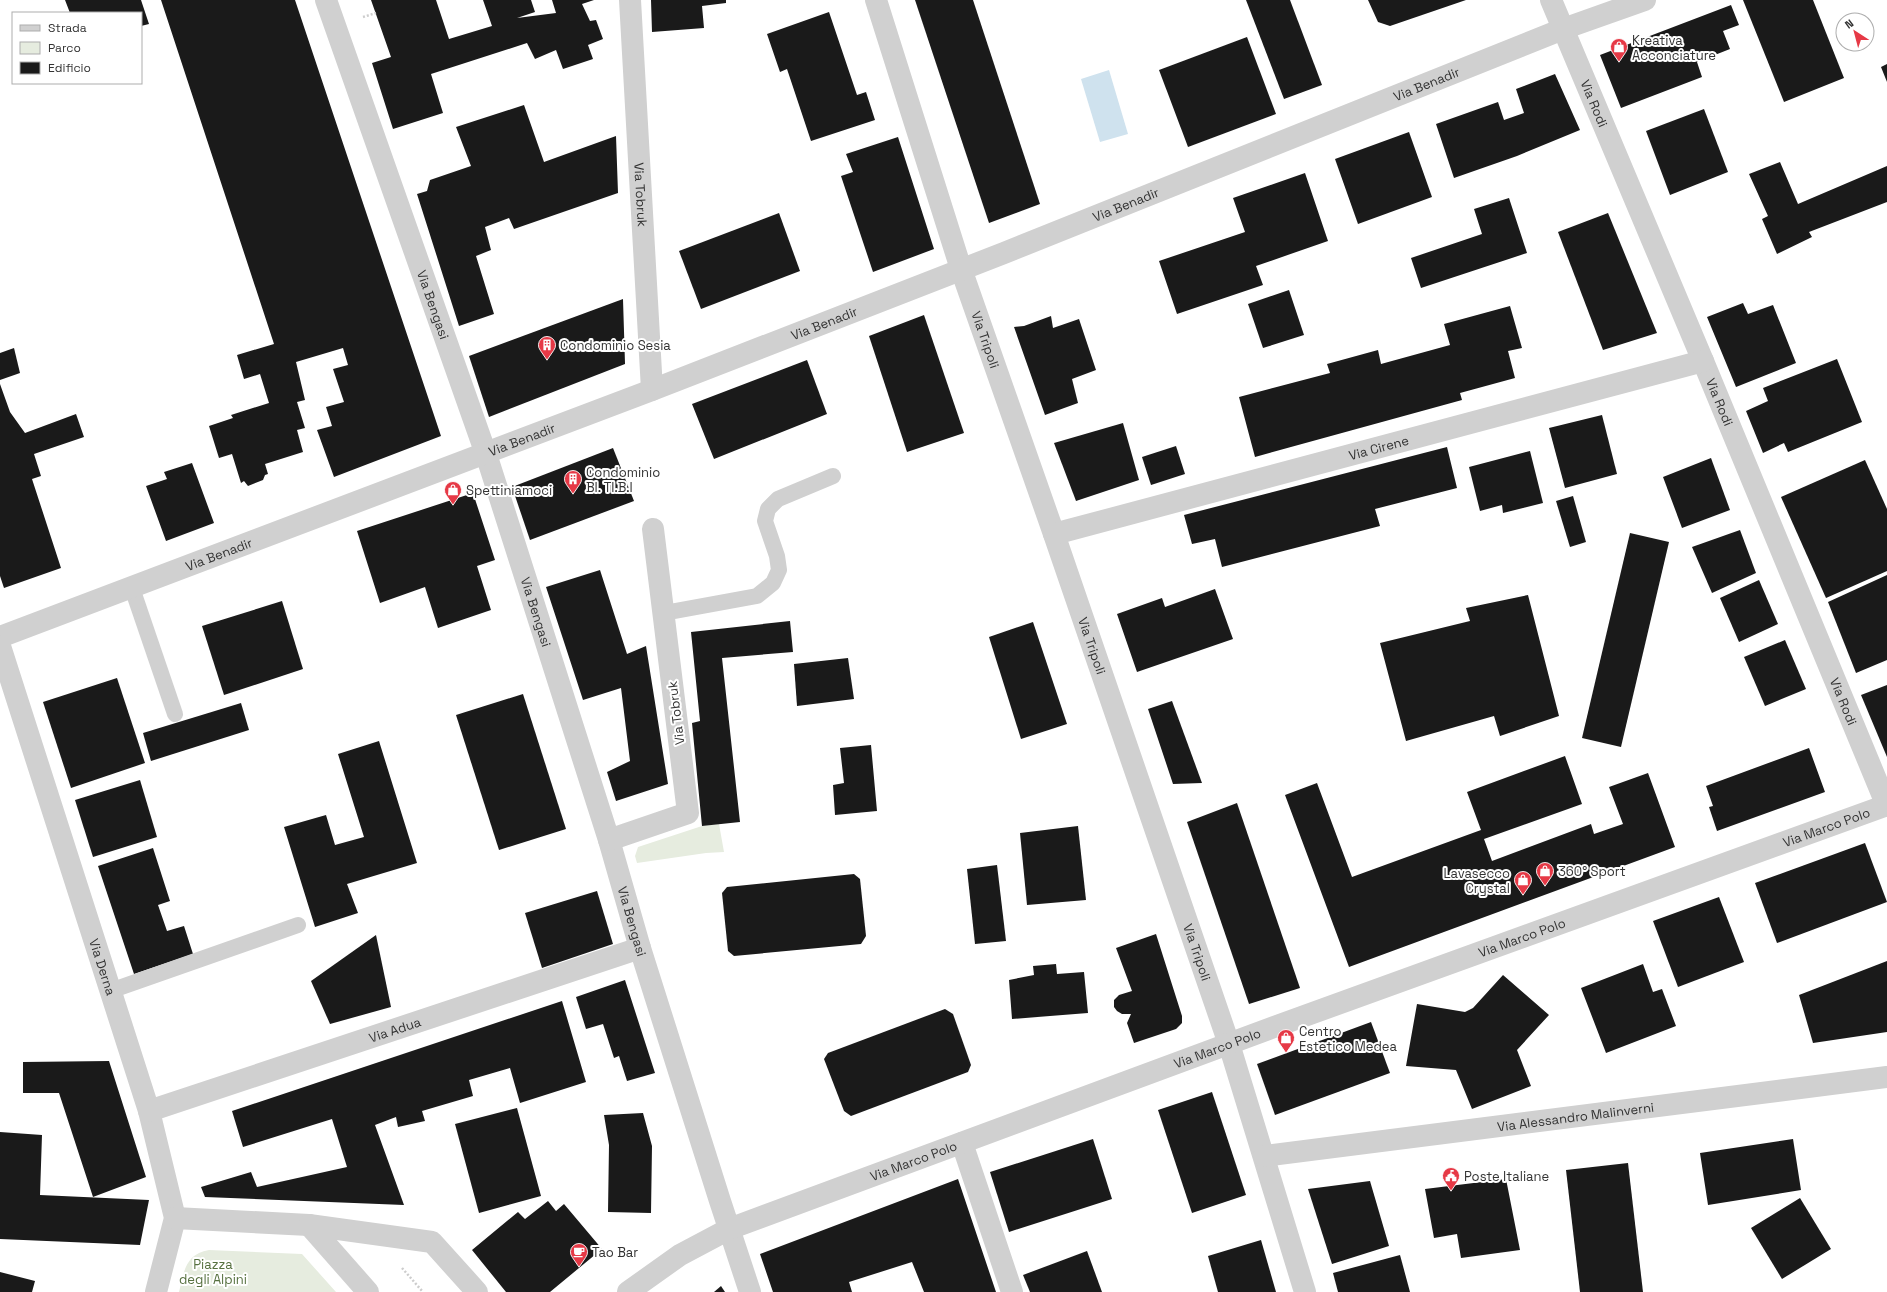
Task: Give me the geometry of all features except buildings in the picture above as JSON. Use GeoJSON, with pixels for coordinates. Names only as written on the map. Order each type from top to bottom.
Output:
{"type":"FeatureCollection","features":[{"type":"Feature","properties":{"kind":"street","name":"Via Bengasi"},"geometry":{"type":"LineString","coordinates":[[326,0],[486,454],[609,840],[640,948],[729,1229]]}},
{"type":"Feature","properties":{"kind":"street","name":"Via Tobruk"},"geometry":{"type":"LineString","coordinates":[[630,0],[652,390]]}},
{"type":"Feature","properties":{"kind":"street","name":"Via Tripoli"},"geometry":{"type":"LineString","coordinates":[[876,0],[961,269],[1054,534],[1229,1044],[1305,1292]]}},
{"type":"Feature","properties":{"kind":"street","name":"Via Rodi"},"geometry":{"type":"LineString","coordinates":[[1551,0],[1703,360],[1887,805]]}},
{"type":"Feature","properties":{"kind":"street","name":"Via Benadir"},"geometry":{"type":"LineString","coordinates":[[0,637],[652,390],[961,269],[1563,29],[1645,0]]}},
{"type":"Feature","properties":{"kind":"street","name":"Via Cirene"},"geometry":{"type":"LineString","coordinates":[[1054,534],[1703,360]]}},
{"type":"Feature","properties":{"kind":"street","name":"Via Tobruk"},"geometry":{"type":"LineString","coordinates":[[609,840],[688,813],[653,529]]}},
{"type":"Feature","properties":{"kind":"street","name":"Via Derna"},"geometry":{"type":"LineString","coordinates":[[0,646],[148,1111],[175,1218],[156,1292]]}},
{"type":"Feature","properties":{"kind":"street","name":"Via Marco Polo"},"geometry":{"type":"LineString","coordinates":[[628,1292],[680,1255],[729,1229],[1229,1044],[1887,805]]}},
{"type":"Feature","properties":{"kind":"street","name":"Via Adua"},"geometry":{"type":"LineString","coordinates":[[148,1111],[640,948]]}},
{"type":"Feature","properties":{"kind":"street","name":"Via Alessandro Malinverni"},"geometry":{"type":"LineString","coordinates":[[1264,1156],[1887,1077]]}},
{"type":"Feature","properties":{"kind":"street"},"geometry":{"type":"LineString","coordinates":[[962,1143],[1012,1292]]}},
{"type":"Feature","properties":{"kind":"street"},"geometry":{"type":"LineString","coordinates":[[175,1218],[309,1225],[432,1242],[477,1292]]}},
{"type":"Feature","properties":{"kind":"street"},"geometry":{"type":"LineString","coordinates":[[309,1225],[368,1292]]}},
{"type":"Feature","properties":{"kind":"street"},"geometry":{"type":"LineString","coordinates":[[729,1229],[750,1292]]}},
{"type":"Feature","properties":{"kind":"lane"},"geometry":{"type":"LineString","coordinates":[[664,613],[757,596],[762,592],[773,583],[779,570],[777,556],[765,521],[768,509],[778,499],[833,476]]}},
{"type":"Feature","properties":{"kind":"lane"},"geometry":{"type":"LineString","coordinates":[[132,588],[175,714]]}},
{"type":"Feature","properties":{"kind":"lane"},"geometry":{"type":"LineString","coordinates":[[110,991],[298,925]]}},
{"type":"Feature","properties":{"kind":"path"},"geometry":{"type":"LineString","coordinates":[[357,19],[376,12]]}},
{"type":"Feature","properties":{"kind":"green space"},"geometry":{"type":"Polygon","coordinates":[[[719,824],[724,852],[706,853],[637,863],[635,856],[638,847],[702,826],[719,824]]]}},
{"type":"Feature","properties":{"kind":"green space","name":"Piazza degli Alpini"},"geometry":{"type":"Polygon","coordinates":[[[209,1250],[302,1254],[336,1292],[179,1292],[184,1271],[190,1260],[195,1255],[209,1250]]]}},
{"type":"Feature","properties":{"kind":"water"},"geometry":{"type":"Polygon","coordinates":[[[1109,70],[1128,134],[1100,142],[1081,79],[1109,70]]]}},
{"type":"Feature","properties":{"kind":"place","name":"Kreativa Acconciature"},"geometry":{"type":"Point","coordinates":[1619,62]}},
{"type":"Feature","properties":{"kind":"place","name":"Condominio Sesia"},"geometry":{"type":"Point","coordinates":[547,360]}},
{"type":"Feature","properties":{"kind":"place","name":"Condominio BI. TI.B.I"},"geometry":{"type":"Point","coordinates":[573,494]}},
{"type":"Feature","properties":{"kind":"place","name":"Spettiniamoci"},"geometry":{"type":"Point","coordinates":[453,505]}},
{"type":"Feature","properties":{"kind":"place","name":"360° Sport"},"geometry":{"type":"Point","coordinates":[1545,886]}},
{"type":"Feature","properties":{"kind":"place","name":"Lavasecco Crystal"},"geometry":{"type":"Point","coordinates":[1523,895]}},
{"type":"Feature","properties":{"kind":"place","name":"Centro Estetico Medea"},"geometry":{"type":"Point","coordinates":[1286,1053]}},
{"type":"Feature","properties":{"kind":"place","name":"Poste Italiane"},"geometry":{"type":"Point","coordinates":[1451,1191]}},
{"type":"Feature","properties":{"kind":"place","name":"Tao Bar"},"geometry":{"type":"Point","coordinates":[579,1267]}}]}
